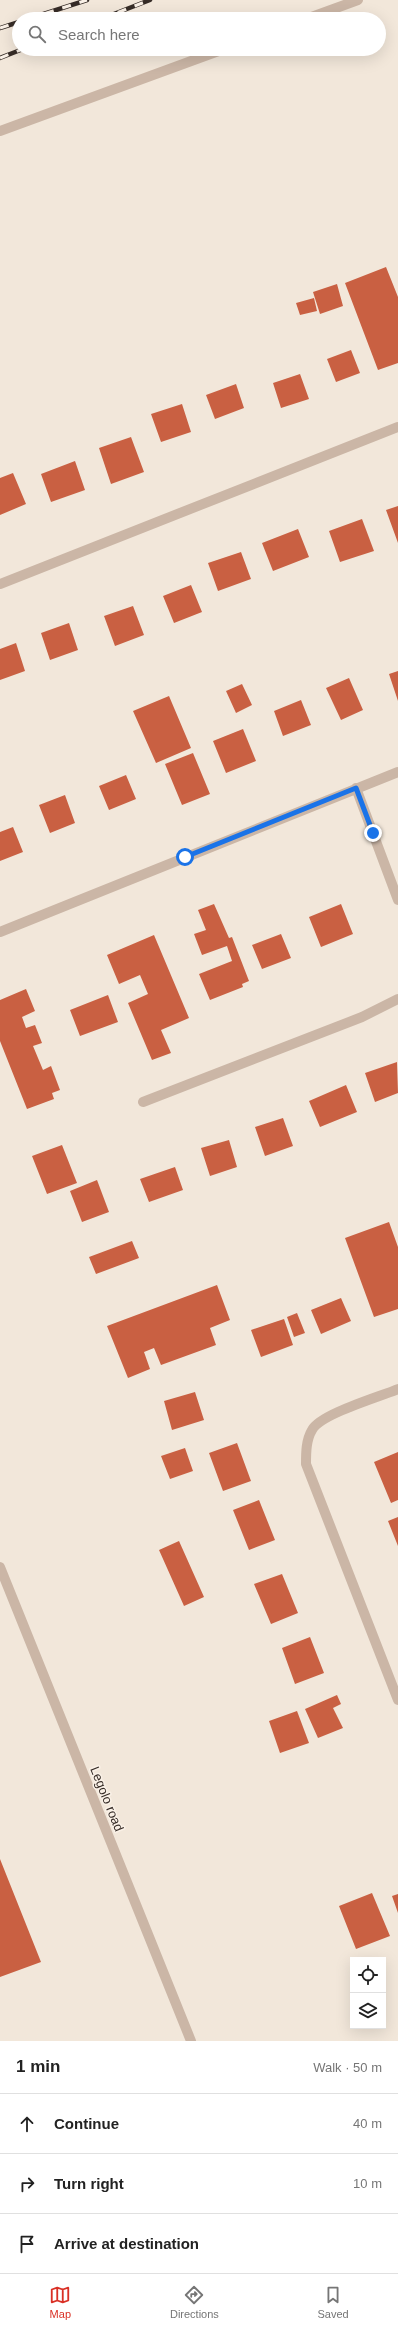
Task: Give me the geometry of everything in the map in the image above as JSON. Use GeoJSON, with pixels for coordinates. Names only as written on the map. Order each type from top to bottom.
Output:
{"type":"FeatureCollection","features":[{"type":"Feature","properties":{"kind":"street"},"geometry":{"type":"LineString","coordinates":[[325,12],[358,0]]}},
{"type":"Feature","properties":{"kind":"street"},"geometry":{"type":"LineString","coordinates":[[0,130],[205,56]]}},
{"type":"Feature","properties":{"kind":"street"},"geometry":{"type":"LineString","coordinates":[[0,584],[398,427]]}},
{"type":"Feature","properties":{"kind":"street"},"geometry":{"type":"LineString","coordinates":[[0,932],[398,772]]}},
{"type":"Feature","properties":{"kind":"street"},"geometry":{"type":"LineString","coordinates":[[356,788],[398,900]]}},
{"type":"Feature","properties":{"kind":"street"},"geometry":{"type":"LineString","coordinates":[[143,1102],[362,1018],[398,999]]}},
{"type":"Feature","properties":{"kind":"street"},"geometry":{"type":"LineString","coordinates":[[398,1389],[321,1420],[312,1430],[307,1446],[306,1464],[398,1700]]}},
{"type":"Feature","properties":{"kind":"street","name":"Legolo road"},"geometry":{"type":"LineString","coordinates":[[0,1567],[191,2041]]}},
{"type":"Feature","properties":{"kind":"building"},"geometry":{"type":"Polygon","coordinates":[[[386,267],[398,297],[398,363],[378,370],[345,283],[386,267]]]}},
{"type":"Feature","properties":{"kind":"building"},"geometry":{"type":"Polygon","coordinates":[[[337,284],[343,306],[320,314],[313,292],[337,284]]]}},
{"type":"Feature","properties":{"kind":"building"},"geometry":{"type":"Polygon","coordinates":[[[314,298],[317,311],[300,315],[296,303],[314,298]]]}},
{"type":"Feature","properties":{"kind":"building"},"geometry":{"type":"Polygon","coordinates":[[[351,350],[360,373],[336,382],[327,359],[351,350]]]}},
{"type":"Feature","properties":{"kind":"building"},"geometry":{"type":"Polygon","coordinates":[[[300,374],[309,399],[281,408],[273,383],[300,374]]]}},
{"type":"Feature","properties":{"kind":"building"},"geometry":{"type":"Polygon","coordinates":[[[236,384],[244,408],[215,419],[206,395],[236,384]]]}},
{"type":"Feature","properties":{"kind":"building"},"geometry":{"type":"Polygon","coordinates":[[[182,404],[191,432],[161,442],[151,414],[182,404]]]}},
{"type":"Feature","properties":{"kind":"building"},"geometry":{"type":"Polygon","coordinates":[[[131,437],[144,472],[111,484],[99,448],[131,437]]]}},
{"type":"Feature","properties":{"kind":"building"},"geometry":{"type":"Polygon","coordinates":[[[75,461],[85,490],[51,502],[41,474],[75,461]]]}},
{"type":"Feature","properties":{"kind":"building"},"geometry":{"type":"Polygon","coordinates":[[[13,473],[26,504],[0,515],[0,478],[13,473]]]}},
{"type":"Feature","properties":{"kind":"building"},"geometry":{"type":"Polygon","coordinates":[[[398,506],[398,543],[386,510],[398,506]]]}},
{"type":"Feature","properties":{"kind":"building"},"geometry":{"type":"Polygon","coordinates":[[[362,519],[374,551],[340,562],[329,531],[362,519]]]}},
{"type":"Feature","properties":{"kind":"building"},"geometry":{"type":"Polygon","coordinates":[[[298,529],[309,557],[273,571],[262,543],[298,529]]]}},
{"type":"Feature","properties":{"kind":"building"},"geometry":{"type":"Polygon","coordinates":[[[241,552],[251,579],[218,591],[208,563],[241,552]]]}},
{"type":"Feature","properties":{"kind":"building"},"geometry":{"type":"Polygon","coordinates":[[[191,585],[202,612],[174,623],[163,596],[191,585]]]}},
{"type":"Feature","properties":{"kind":"building"},"geometry":{"type":"Polygon","coordinates":[[[133,606],[144,635],[115,646],[104,616],[133,606]]]}},
{"type":"Feature","properties":{"kind":"building"},"geometry":{"type":"Polygon","coordinates":[[[69,623],[78,650],[50,660],[41,633],[69,623]]]}},
{"type":"Feature","properties":{"kind":"building"},"geometry":{"type":"Polygon","coordinates":[[[16,643],[25,671],[0,680],[0,649],[16,643]]]}},
{"type":"Feature","properties":{"kind":"building"},"geometry":{"type":"Polygon","coordinates":[[[398,671],[398,701],[389,674],[398,671]]]}},
{"type":"Feature","properties":{"kind":"building"},"geometry":{"type":"Polygon","coordinates":[[[349,678],[363,710],[341,720],[326,688],[349,678]]]}},
{"type":"Feature","properties":{"kind":"building"},"geometry":{"type":"Polygon","coordinates":[[[242,684],[252,705],[236,713],[226,691],[242,684]]]}},
{"type":"Feature","properties":{"kind":"building"},"geometry":{"type":"Polygon","coordinates":[[[169,696],[191,748],[156,763],[133,711],[169,696]]]}},
{"type":"Feature","properties":{"kind":"building"},"geometry":{"type":"Polygon","coordinates":[[[301,700],[311,725],[283,736],[274,711],[301,700]]]}},
{"type":"Feature","properties":{"kind":"building"},"geometry":{"type":"Polygon","coordinates":[[[243,729],[256,761],[226,773],[213,741],[243,729]]]}},
{"type":"Feature","properties":{"kind":"building"},"geometry":{"type":"Polygon","coordinates":[[[193,753],[210,794],[182,805],[165,764],[193,753]]]}},
{"type":"Feature","properties":{"kind":"building"},"geometry":{"type":"Polygon","coordinates":[[[126,775],[136,799],[109,810],[99,786],[126,775]]]}},
{"type":"Feature","properties":{"kind":"building"},"geometry":{"type":"Polygon","coordinates":[[[65,795],[75,823],[50,833],[39,805],[65,795]]]}},
{"type":"Feature","properties":{"kind":"building"},"geometry":{"type":"Polygon","coordinates":[[[13,827],[23,852],[0,861],[0,832],[13,827]]]}},
{"type":"Feature","properties":{"kind":"building"},"geometry":{"type":"Polygon","coordinates":[[[214,904],[229,938],[232,937],[249,981],[242,984],[243,987],[210,1000],[199,974],[232,961],[227,946],[202,955],[194,934],[206,930],[198,910],[214,904]]]}},
{"type":"Feature","properties":{"kind":"building"},"geometry":{"type":"Polygon","coordinates":[[[341,904],[353,934],[321,947],[309,917],[341,904]]]}},
{"type":"Feature","properties":{"kind":"building"},"geometry":{"type":"Polygon","coordinates":[[[281,934],[291,958],[262,969],[252,945],[281,934]]]}},
{"type":"Feature","properties":{"kind":"building"},"geometry":{"type":"Polygon","coordinates":[[[154,935],[189,1018],[161,1030],[171,1053],[152,1060],[128,1003],[148,994],[140,975],[119,984],[107,955],[154,935]]]}},
{"type":"Feature","properties":{"kind":"building"},"geometry":{"type":"Polygon","coordinates":[[[26,989],[35,1011],[22,1017],[26,1028],[35,1025],[42,1043],[33,1046],[43,1070],[51,1066],[60,1090],[52,1093],[54,1099],[27,1109],[0,1041],[0,1000],[26,989]]]}},
{"type":"Feature","properties":{"kind":"building"},"geometry":{"type":"Polygon","coordinates":[[[108,995],[118,1022],[80,1036],[70,1010],[108,995]]]}},
{"type":"Feature","properties":{"kind":"building"},"geometry":{"type":"Polygon","coordinates":[[[397,1062],[398,1093],[375,1102],[365,1073],[397,1062]]]}},
{"type":"Feature","properties":{"kind":"building"},"geometry":{"type":"Polygon","coordinates":[[[346,1085],[357,1112],[320,1127],[309,1101],[346,1085]]]}},
{"type":"Feature","properties":{"kind":"building"},"geometry":{"type":"Polygon","coordinates":[[[283,1118],[293,1146],[265,1156],[255,1127],[283,1118]]]}},
{"type":"Feature","properties":{"kind":"building"},"geometry":{"type":"Polygon","coordinates":[[[229,1140],[237,1167],[210,1176],[201,1148],[229,1140]]]}},
{"type":"Feature","properties":{"kind":"building"},"geometry":{"type":"Polygon","coordinates":[[[62,1145],[77,1183],[47,1194],[32,1156],[62,1145]]]}},
{"type":"Feature","properties":{"kind":"building"},"geometry":{"type":"Polygon","coordinates":[[[175,1167],[183,1190],[149,1202],[140,1179],[175,1167]]]}},
{"type":"Feature","properties":{"kind":"building"},"geometry":{"type":"Polygon","coordinates":[[[97,1180],[109,1212],[82,1222],[70,1191],[97,1180]]]}},
{"type":"Feature","properties":{"kind":"building"},"geometry":{"type":"Polygon","coordinates":[[[389,1222],[398,1247],[398,1309],[374,1317],[345,1238],[389,1222]]]}},
{"type":"Feature","properties":{"kind":"building"},"geometry":{"type":"Polygon","coordinates":[[[132,1241],[139,1258],[96,1274],[89,1257],[132,1241]]]}},
{"type":"Feature","properties":{"kind":"building"},"geometry":{"type":"Polygon","coordinates":[[[217,1285],[230,1320],[210,1328],[216,1345],[161,1365],[154,1348],[144,1352],[150,1369],[128,1378],[107,1326],[217,1285]]]}},
{"type":"Feature","properties":{"kind":"building"},"geometry":{"type":"Polygon","coordinates":[[[341,1298],[351,1321],[321,1334],[311,1310],[341,1298]]]}},
{"type":"Feature","properties":{"kind":"building"},"geometry":{"type":"Polygon","coordinates":[[[297,1313],[305,1333],[294,1337],[287,1317],[297,1313]]]}},
{"type":"Feature","properties":{"kind":"building"},"geometry":{"type":"Polygon","coordinates":[[[284,1319],[293,1345],[261,1357],[251,1330],[284,1319]]]}},
{"type":"Feature","properties":{"kind":"building"},"geometry":{"type":"Polygon","coordinates":[[[195,1392],[204,1420],[172,1430],[164,1401],[195,1392]]]}},
{"type":"Feature","properties":{"kind":"building"},"geometry":{"type":"Polygon","coordinates":[[[237,1443],[251,1481],[223,1491],[209,1453],[237,1443]]]}},
{"type":"Feature","properties":{"kind":"building"},"geometry":{"type":"Polygon","coordinates":[[[185,1448],[193,1471],[170,1479],[161,1456],[185,1448]]]}},
{"type":"Feature","properties":{"kind":"building"},"geometry":{"type":"Polygon","coordinates":[[[398,1452],[398,1500],[391,1503],[374,1462],[398,1452]]]}},
{"type":"Feature","properties":{"kind":"building"},"geometry":{"type":"Polygon","coordinates":[[[259,1500],[275,1540],[249,1550],[233,1510],[259,1500]]]}},
{"type":"Feature","properties":{"kind":"building"},"geometry":{"type":"Polygon","coordinates":[[[398,1517],[398,1546],[388,1521],[398,1517]]]}},
{"type":"Feature","properties":{"kind":"building"},"geometry":{"type":"Polygon","coordinates":[[[179,1541],[204,1597],[184,1606],[159,1550],[179,1541]]]}},
{"type":"Feature","properties":{"kind":"building"},"geometry":{"type":"Polygon","coordinates":[[[282,1574],[298,1613],[271,1624],[254,1584],[282,1574]]]}},
{"type":"Feature","properties":{"kind":"building"},"geometry":{"type":"Polygon","coordinates":[[[310,1637],[324,1673],[295,1684],[282,1648],[310,1637]]]}},
{"type":"Feature","properties":{"kind":"building"},"geometry":{"type":"Polygon","coordinates":[[[337,1695],[341,1704],[333,1708],[343,1728],[318,1738],[305,1709],[337,1695]]]}},
{"type":"Feature","properties":{"kind":"building"},"geometry":{"type":"Polygon","coordinates":[[[297,1711],[309,1743],[280,1753],[269,1721],[297,1711]]]}},
{"type":"Feature","properties":{"kind":"building"},"geometry":{"type":"Polygon","coordinates":[[[0,1859],[41,1962],[0,1977],[0,1859]]]}},
{"type":"Feature","properties":{"kind":"building"},"geometry":{"type":"Polygon","coordinates":[[[372,1893],[390,1936],[356,1949],[339,1906],[372,1893]]]}},
{"type":"Feature","properties":{"kind":"building"},"geometry":{"type":"Polygon","coordinates":[[[398,1894],[398,1913],[392,1896],[398,1894]]]}},
{"type":"Feature","properties":{"kind":"railway"},"geometry":{"type":"LineString","coordinates":[[50,12],[87,0]]}},
{"type":"Feature","properties":{"kind":"railway"},"geometry":{"type":"LineString","coordinates":[[119,12],[150,0]]}},
{"type":"Feature","properties":{"kind":"railway"},"geometry":{"type":"LineString","coordinates":[[0,28],[12,24]]}},
{"type":"Feature","properties":{"kind":"railway"},"geometry":{"type":"LineString","coordinates":[[0,58],[12,53]]}},
{"type":"Feature","properties":{"kind":"route"},"geometry":{"type":"LineString","coordinates":[[185,857],[356,788],[373,833]]}}]}
